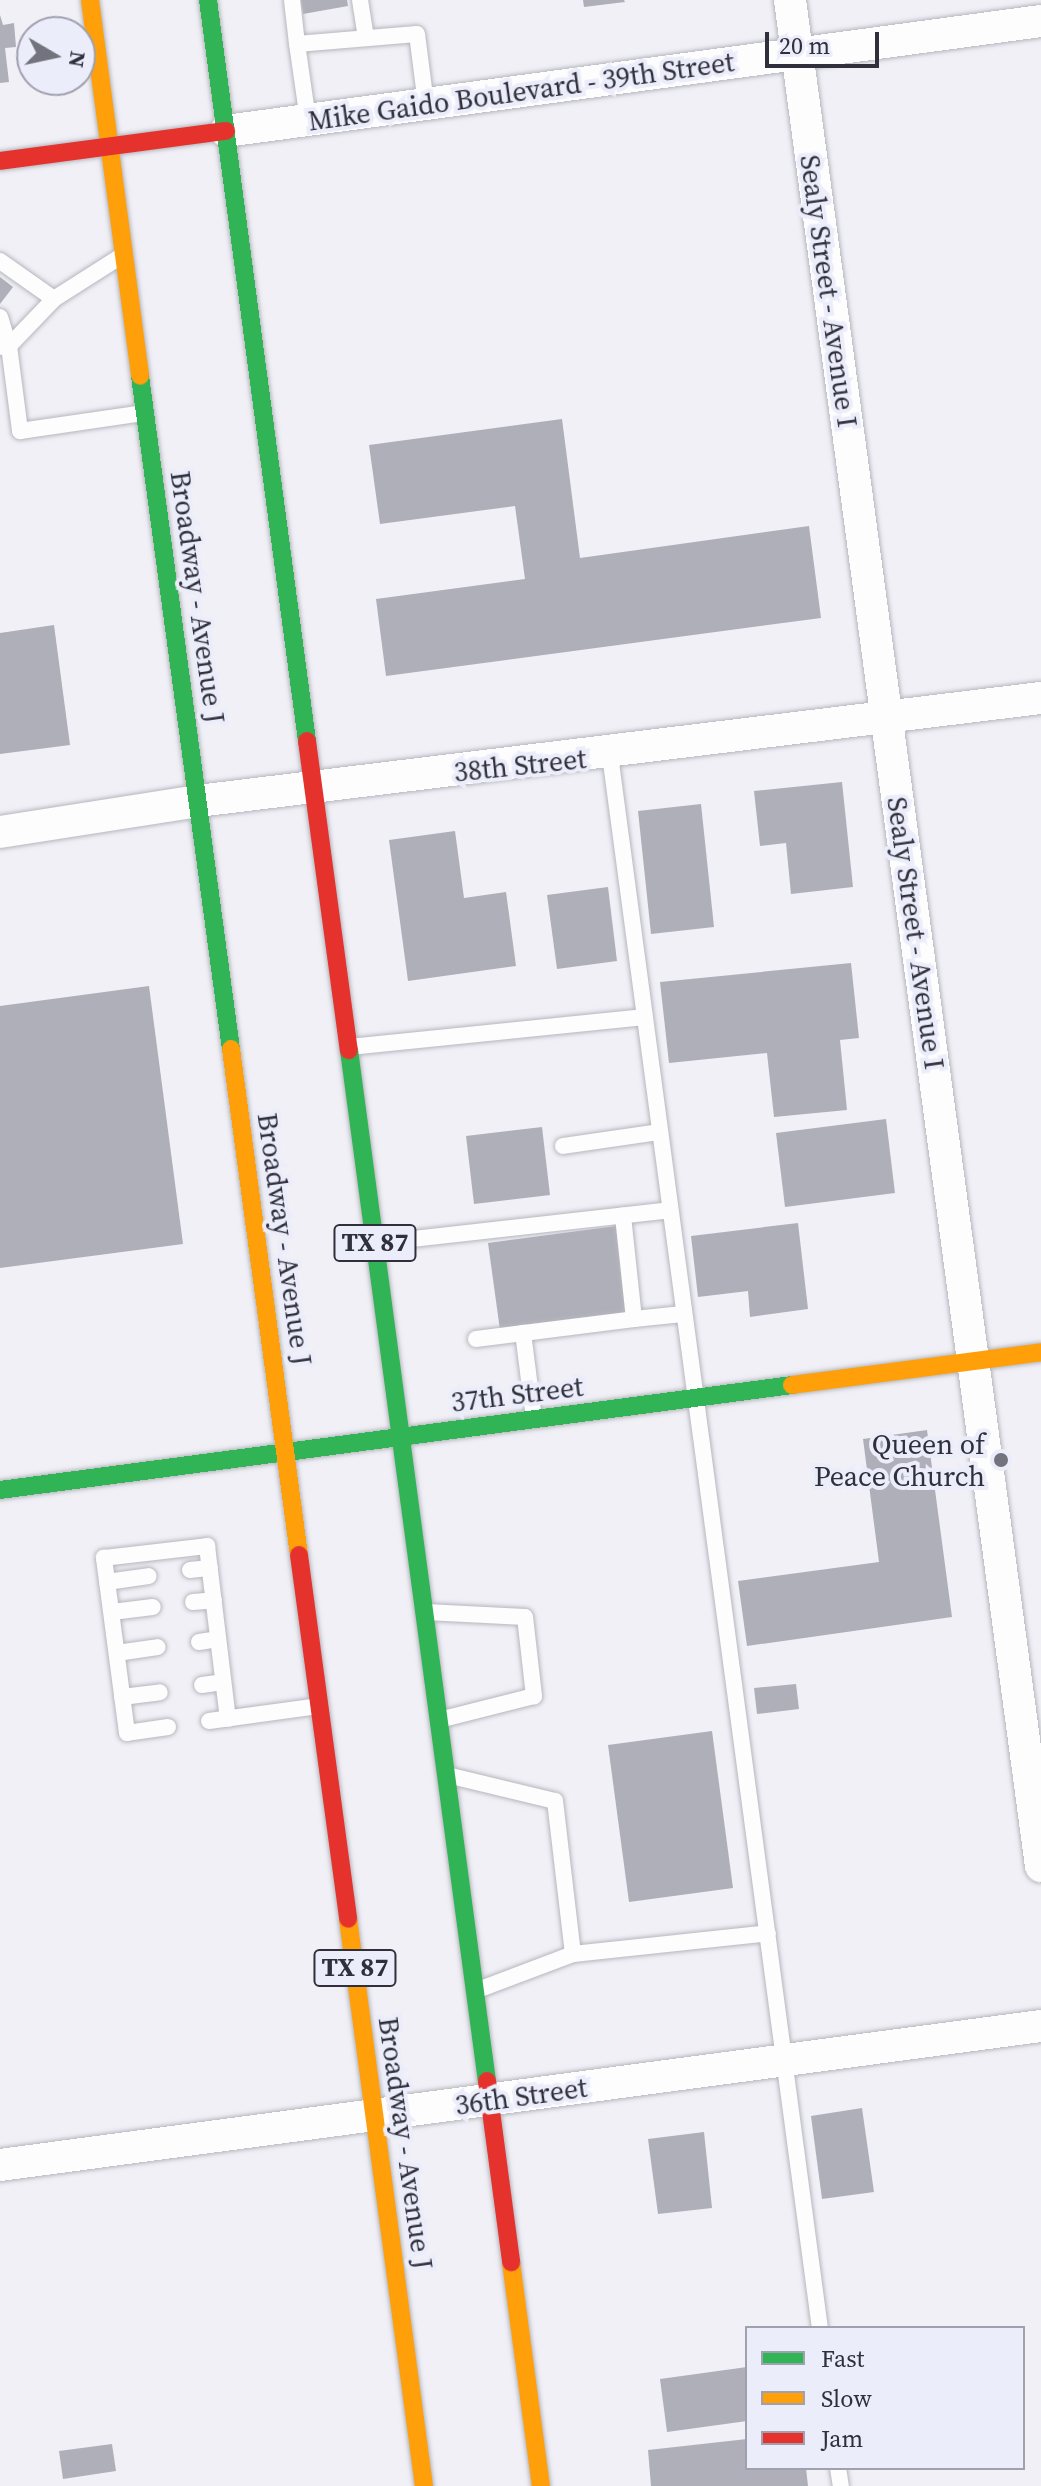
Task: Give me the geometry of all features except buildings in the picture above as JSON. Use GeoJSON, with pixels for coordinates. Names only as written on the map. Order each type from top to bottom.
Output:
{"type":"FeatureCollection","features":[{"type":"Feature","properties":{"kind":"main road","name":"Broadway - Avenue J"},"geometry":{"type":"LineString","coordinates":[[90,0],[424,2486]]}},
{"type":"Feature","properties":{"kind":"main road","name":"TX 87"},"geometry":{"type":"LineString","coordinates":[[208,0],[541,2486]]}},
{"type":"Feature","properties":{"kind":"main road","name":"Mike Gaido Boulevard - 39th Street"},"geometry":{"type":"LineString","coordinates":[[0,161],[226,131]]}},
{"type":"Feature","properties":{"kind":"main road","name":"37th Street"},"geometry":{"type":"LineString","coordinates":[[0,1490],[1041,1352]]}},
{"type":"Feature","properties":{"kind":"street","name":"Sealy Street - Avenue I"},"geometry":{"type":"LineString","coordinates":[[790,0],[1041,1866]]}},
{"type":"Feature","properties":{"kind":"street","name":"Mike Gaido Boulevard - 39th Street"},"geometry":{"type":"LineString","coordinates":[[226,131],[1041,21]]}},
{"type":"Feature","properties":{"kind":"street","name":"38th Street"},"geometry":{"type":"LineString","coordinates":[[0,832],[313,786],[610,755],[1041,698]]}},
{"type":"Feature","properties":{"kind":"street","name":"36th Street"},"geometry":{"type":"LineString","coordinates":[[0,2165],[1041,2026]]}},
{"type":"Feature","properties":{"kind":"lane"},"geometry":{"type":"LineString","coordinates":[[360,0],[366,38]]}},
{"type":"Feature","properties":{"kind":"lane"},"geometry":{"type":"LineString","coordinates":[[295,3],[297,44],[308,120]]}},
{"type":"Feature","properties":{"kind":"lane"},"geometry":{"type":"LineString","coordinates":[[297,44],[417,34],[426,104]]}},
{"type":"Feature","properties":{"kind":"lane"},"geometry":{"type":"LineString","coordinates":[[4,347],[54,299],[124,254]]}},
{"type":"Feature","properties":{"kind":"lane"},"geometry":{"type":"LineString","coordinates":[[0,261],[54,299]]}},
{"type":"Feature","properties":{"kind":"lane"},"geometry":{"type":"LineString","coordinates":[[0,317],[20,431],[145,412]]}},
{"type":"Feature","properties":{"kind":"lane"},"geometry":{"type":"LineString","coordinates":[[610,755],[820,2326]]}},
{"type":"Feature","properties":{"kind":"lane"},"geometry":{"type":"LineString","coordinates":[[349,1047],[644,1017]]}},
{"type":"Feature","properties":{"kind":"lane"},"geometry":{"type":"LineString","coordinates":[[563,1146],[659,1132]]}},
{"type":"Feature","properties":{"kind":"lane"},"geometry":{"type":"LineString","coordinates":[[375,1244],[670,1210]]}},
{"type":"Feature","properties":{"kind":"lane"},"geometry":{"type":"LineString","coordinates":[[623,1216],[634,1319]]}},
{"type":"Feature","properties":{"kind":"lane"},"geometry":{"type":"LineString","coordinates":[[476,1339],[683,1314]]}},
{"type":"Feature","properties":{"kind":"lane"},"geometry":{"type":"LineString","coordinates":[[523,1333],[534,1420]]}},
{"type":"Feature","properties":{"kind":"lane"},"geometry":{"type":"LineString","coordinates":[[168,1727],[127,1733],[104,1558],[207,1546],[228,1719]]}},
{"type":"Feature","properties":{"kind":"lane"},"geometry":{"type":"LineString","coordinates":[[190,1570],[210,1568]]}},
{"type":"Feature","properties":{"kind":"lane"},"geometry":{"type":"LineString","coordinates":[[107,1582],[149,1576]]}},
{"type":"Feature","properties":{"kind":"lane"},"geometry":{"type":"LineString","coordinates":[[193,1602],[214,1600]]}},
{"type":"Feature","properties":{"kind":"lane"},"geometry":{"type":"LineString","coordinates":[[112,1612],[153,1607]]}},
{"type":"Feature","properties":{"kind":"lane"},"geometry":{"type":"LineString","coordinates":[[424,1612],[525,1617],[534,1696],[439,1720]]}},
{"type":"Feature","properties":{"kind":"lane"},"geometry":{"type":"LineString","coordinates":[[199,1642],[218,1639]]}},
{"type":"Feature","properties":{"kind":"lane"},"geometry":{"type":"LineString","coordinates":[[117,1653],[158,1647]]}},
{"type":"Feature","properties":{"kind":"lane"},"geometry":{"type":"LineString","coordinates":[[202,1685],[223,1682]]}},
{"type":"Feature","properties":{"kind":"lane"},"geometry":{"type":"LineString","coordinates":[[122,1697],[160,1692]]}},
{"type":"Feature","properties":{"kind":"lane"},"geometry":{"type":"LineString","coordinates":[[209,1721],[320,1706]]}},
{"type":"Feature","properties":{"kind":"lane"},"geometry":{"type":"LineString","coordinates":[[446,1775],[555,1801],[573,1954]]}},
{"type":"Feature","properties":{"kind":"lane"},"geometry":{"type":"LineString","coordinates":[[475,1991],[573,1954],[768,1933]]}},
{"type":"Feature","properties":{"kind":"traffic: fast"},"geometry":{"type":"LineString","coordinates":[[208,0],[307,741]]}},
{"type":"Feature","properties":{"kind":"traffic: fast"},"geometry":{"type":"LineString","coordinates":[[140,376],[231,1049]]}},
{"type":"Feature","properties":{"kind":"traffic: fast"},"geometry":{"type":"LineString","coordinates":[[349,1050],[487,2081]]}},
{"type":"Feature","properties":{"kind":"traffic: fast"},"geometry":{"type":"LineString","coordinates":[[0,1490],[792,1385]]}},
{"type":"Feature","properties":{"kind":"traffic: slow"},"geometry":{"type":"LineString","coordinates":[[90,0],[140,376]]}},
{"type":"Feature","properties":{"kind":"traffic: slow"},"geometry":{"type":"LineString","coordinates":[[231,1049],[299,1555]]}},
{"type":"Feature","properties":{"kind":"traffic: slow"},"geometry":{"type":"LineString","coordinates":[[792,1385],[1041,1352]]}},
{"type":"Feature","properties":{"kind":"traffic: slow"},"geometry":{"type":"LineString","coordinates":[[348,1919],[424,2486]]}},
{"type":"Feature","properties":{"kind":"traffic: slow"},"geometry":{"type":"LineString","coordinates":[[511,2262],[541,2486]]}},
{"type":"Feature","properties":{"kind":"traffic: jam"},"geometry":{"type":"LineString","coordinates":[[0,161],[226,131]]}},
{"type":"Feature","properties":{"kind":"traffic: jam"},"geometry":{"type":"LineString","coordinates":[[307,741],[349,1050]]}},
{"type":"Feature","properties":{"kind":"traffic: jam"},"geometry":{"type":"LineString","coordinates":[[299,1555],[348,1919]]}},
{"type":"Feature","properties":{"kind":"traffic: jam"},"geometry":{"type":"LineString","coordinates":[[487,2081],[511,2262]]}},
{"type":"Feature","properties":{"kind":"place","name":"Queen of Peace Church"},"geometry":{"type":"Point","coordinates":[1001,1460]}}]}
